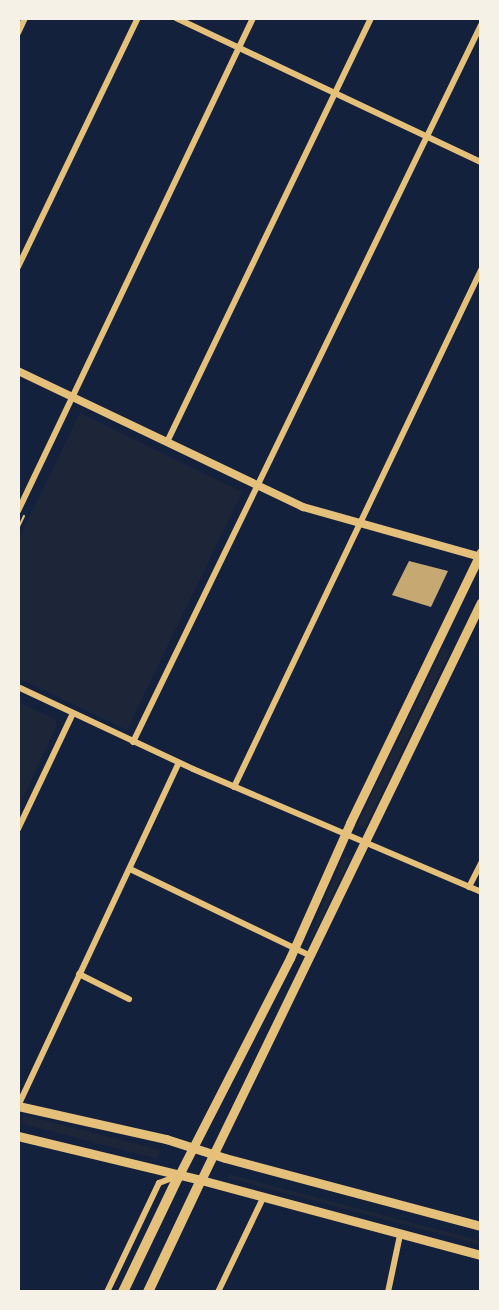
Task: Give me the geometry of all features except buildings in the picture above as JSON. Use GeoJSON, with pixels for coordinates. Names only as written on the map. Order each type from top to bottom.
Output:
{"type":"FeatureCollection","features":[{"type":"Feature","properties":{"kind":"highway"},"geometry":{"type":"LineString","coordinates":[[123,1292],[179,1175]]}},
{"type":"Feature","properties":{"kind":"highway"},"geometry":{"type":"LineString","coordinates":[[147,1292],[201,1180]]}},
{"type":"Feature","properties":{"kind":"main road"},"geometry":{"type":"LineString","coordinates":[[179,1175],[294,949],[345,834],[480,555]]}},
{"type":"Feature","properties":{"kind":"main road"},"geometry":{"type":"LineString","coordinates":[[201,1180],[481,602]]}},
{"type":"Feature","properties":{"kind":"main road"},"geometry":{"type":"LineString","coordinates":[[18,1106],[193,1147],[214,1155],[481,1226]]}},
{"type":"Feature","properties":{"kind":"main road"},"geometry":{"type":"LineString","coordinates":[[18,1136],[201,1180],[481,1255]]}},
{"type":"Feature","properties":{"kind":"street"},"geometry":{"type":"LineString","coordinates":[[18,33],[25,18]]}},
{"type":"Feature","properties":{"kind":"street"},"geometry":{"type":"LineString","coordinates":[[18,267],[138,18]]}},
{"type":"Feature","properties":{"kind":"street"},"geometry":{"type":"LineString","coordinates":[[176,18],[334,95],[481,162]]}},
{"type":"Feature","properties":{"kind":"street"},"geometry":{"type":"LineString","coordinates":[[18,511],[253,18]]}},
{"type":"Feature","properties":{"kind":"street"},"geometry":{"type":"LineString","coordinates":[[167,442],[371,18]]}},
{"type":"Feature","properties":{"kind":"street"},"geometry":{"type":"LineString","coordinates":[[133,742],[481,24]]}},
{"type":"Feature","properties":{"kind":"street"},"geometry":{"type":"LineString","coordinates":[[234,787],[481,270]]}},
{"type":"Feature","properties":{"kind":"street"},"geometry":{"type":"LineString","coordinates":[[18,371],[313,511],[359,525],[480,555]]}},
{"type":"Feature","properties":{"kind":"street"},"geometry":{"type":"LineString","coordinates":[[18,687],[179,763],[481,892]]}},
{"type":"Feature","properties":{"kind":"street"},"geometry":{"type":"LineString","coordinates":[[18,829],[73,713]]}},
{"type":"Feature","properties":{"kind":"street"},"geometry":{"type":"LineString","coordinates":[[18,1106],[179,763]]}},
{"type":"Feature","properties":{"kind":"street"},"geometry":{"type":"LineString","coordinates":[[470,887],[481,863]]}},
{"type":"Feature","properties":{"kind":"street"},"geometry":{"type":"LineString","coordinates":[[130,869],[311,956]]}},
{"type":"Feature","properties":{"kind":"street"},"geometry":{"type":"LineString","coordinates":[[79,974],[129,999]]}},
{"type":"Feature","properties":{"kind":"street"},"geometry":{"type":"LineString","coordinates":[[107,1292],[159,1183],[179,1175]]}},
{"type":"Feature","properties":{"kind":"street"},"geometry":{"type":"LineString","coordinates":[[218,1292],[263,1198]]}},
{"type":"Feature","properties":{"kind":"street"},"geometry":{"type":"LineString","coordinates":[[388,1292],[400,1235]]}},
{"type":"Feature","properties":{"kind":"shaded area"},"geometry":{"type":"Polygon","coordinates":[[[80,413],[242,492],[127,730],[18,678],[18,540],[80,413]]]}},
{"type":"Feature","properties":{"kind":"shaded area"},"geometry":{"type":"Polygon","coordinates":[[[443,647],[450,651],[365,828],[357,825],[443,647]]]}},
{"type":"Feature","properties":{"kind":"shaded area"},"geometry":{"type":"Polygon","coordinates":[[[18,702],[55,719],[57,725],[18,808],[18,702]]]}},
{"type":"Feature","properties":{"kind":"shaded area"},"geometry":{"type":"Polygon","coordinates":[[[343,857],[350,859],[312,938],[310,937],[343,857]]]}},
{"type":"Feature","properties":{"kind":"shaded area"},"geometry":{"type":"Polygon","coordinates":[[[24,1115],[160,1150],[157,1159],[20,1123],[24,1115]]]}},
{"type":"Feature","properties":{"kind":"shaded area"},"geometry":{"type":"Polygon","coordinates":[[[228,1174],[481,1241],[481,1245],[228,1178],[228,1174]]]}}]}
